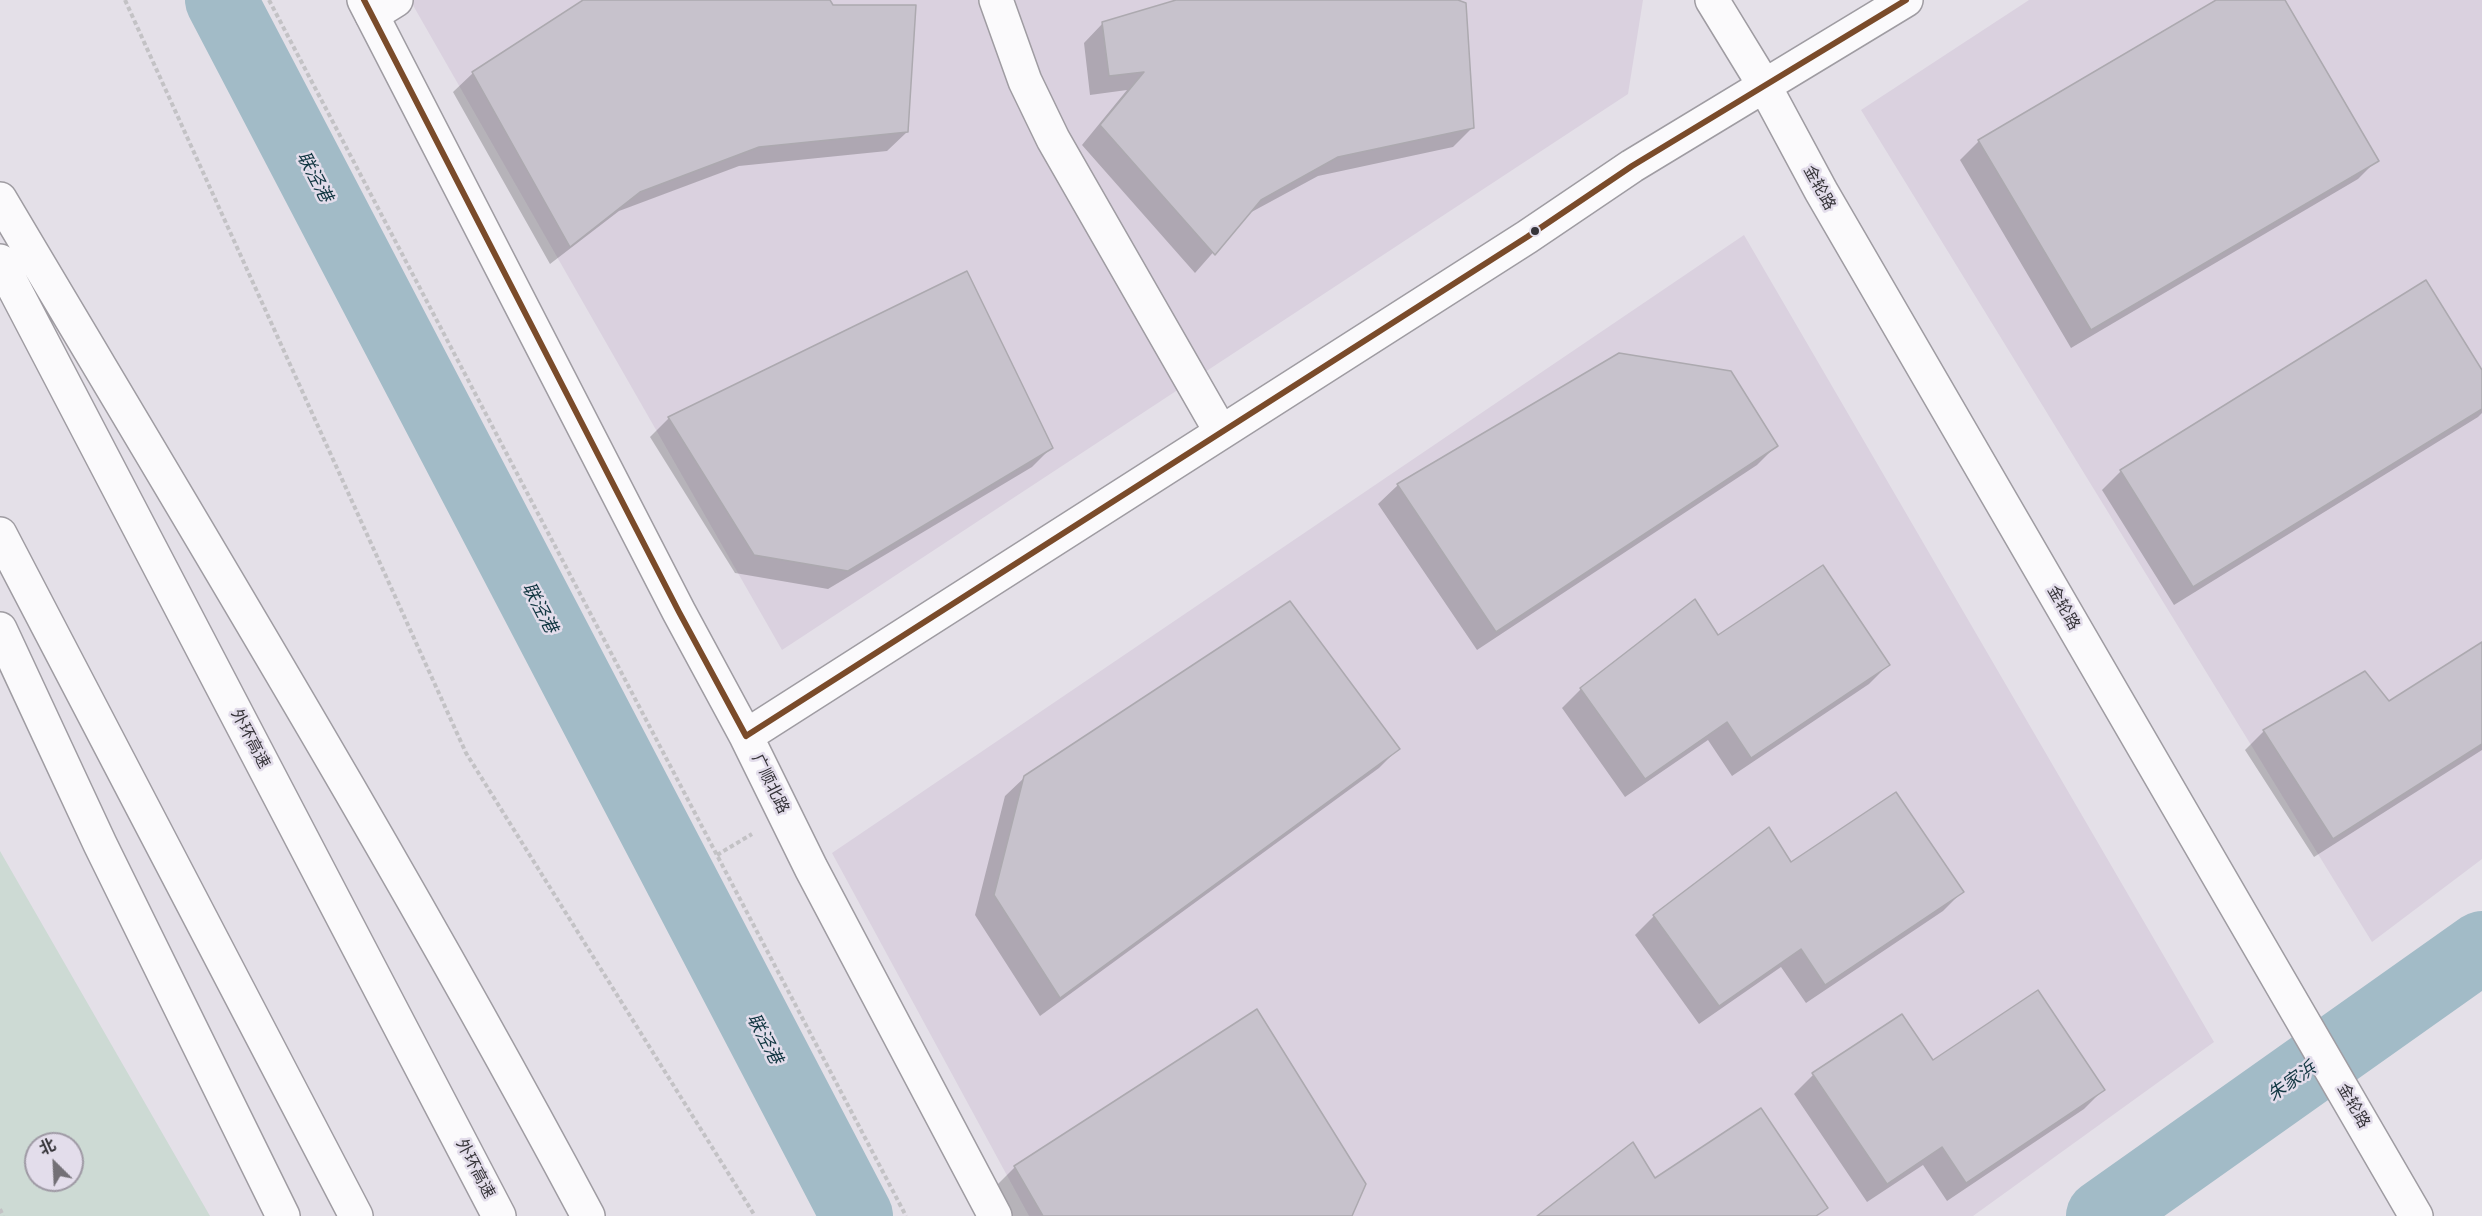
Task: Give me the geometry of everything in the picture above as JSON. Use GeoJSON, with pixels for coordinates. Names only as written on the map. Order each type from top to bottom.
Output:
{"type":"FeatureCollection","features":[{"type":"Feature","properties":{"kind":"main road"},"geometry":{"type":"LineString","coordinates":[[996,0],[1025,81],[1053,139],[1221,432]]}},
{"type":"Feature","properties":{"kind":"main road","name":"金轮路"},"geometry":{"type":"LineString","coordinates":[[1712,0],[1764,85],[1821,191],[2416,1216]]}},
{"type":"Feature","properties":{"kind":"main road"},"geometry":{"type":"LineString","coordinates":[[746,736],[1527,237],[1632,166],[1906,0]]}},
{"type":"Feature","properties":{"kind":"main road","name":"广顺北路"},"geometry":{"type":"LineString","coordinates":[[377,5],[674,602],[746,736],[811,868],[995,1216]]}},
{"type":"Feature","properties":{"kind":"main road"},"geometry":{"type":"LineString","coordinates":[[0,199],[306,715],[542,1129],[588,1216]]}},
{"type":"Feature","properties":{"kind":"main road","name":"外环高速"},"geometry":{"type":"LineString","coordinates":[[0,261],[499,1216]]}},
{"type":"Feature","properties":{"kind":"main road"},"geometry":{"type":"LineString","coordinates":[[0,534],[356,1216]]}},
{"type":"Feature","properties":{"kind":"main road"},"geometry":{"type":"LineString","coordinates":[[0,629],[100,844],[283,1216]]}},
{"type":"Feature","properties":{"kind":"path"},"geometry":{"type":"LineString","coordinates":[[125,0],[466,753],[755,1216]]}},
{"type":"Feature","properties":{"kind":"path"},"geometry":{"type":"LineString","coordinates":[[269,0],[906,1216]]}},
{"type":"Feature","properties":{"kind":"path"},"geometry":{"type":"LineString","coordinates":[[0,1209],[3,1216]]}},
{"type":"Feature","properties":{"kind":"shaded area"},"geometry":{"type":"Polygon","coordinates":[[[410,0],[1643,0],[1628,94],[782,650],[410,0]]]}},
{"type":"Feature","properties":{"kind":"shaded area"},"geometry":{"type":"Polygon","coordinates":[[[2029,0],[2482,0],[2482,859],[2372,942],[1861,110],[2029,0]]]}},
{"type":"Feature","properties":{"kind":"shaded area"},"geometry":{"type":"Polygon","coordinates":[[[1744,235],[2214,1042],[1973,1216],[1029,1216],[832,853],[1744,235]]]}},
{"type":"Feature","properties":{"kind":"shaded area"},"geometry":{"type":"Polygon","coordinates":[[[0,851],[210,1216],[0,1216],[0,851]]]}},
{"type":"Feature","properties":{"kind":"building"},"geometry":{"type":"Polygon","coordinates":[[[583,0],[830,0],[833,5],[916,5],[908,132],[759,147],[640,192],[570,247],[472,72],[583,0]]]}},
{"type":"Feature","properties":{"kind":"building"},"geometry":{"type":"Polygon","coordinates":[[[1176,0],[1458,0],[1466,3],[1474,128],[1338,157],[1261,200],[1215,255],[1100,125],[1144,72],[1109,76],[1102,22],[1176,0]]]}},
{"type":"Feature","properties":{"kind":"building"},"geometry":{"type":"Polygon","coordinates":[[[2216,0],[2285,0],[2379,161],[2091,330],[1978,140],[2216,0]]]}},
{"type":"Feature","properties":{"kind":"building"},"geometry":{"type":"Polygon","coordinates":[[[967,271],[1053,448],[848,571],[754,555],[668,417],[967,271]]]}},
{"type":"Feature","properties":{"kind":"building"},"geometry":{"type":"Polygon","coordinates":[[[2426,280],[2482,370],[2482,409],[2193,587],[2120,470],[2426,280]]]}},
{"type":"Feature","properties":{"kind":"building"},"geometry":{"type":"Polygon","coordinates":[[[1619,353],[1731,371],[1778,446],[1496,632],[1397,484],[1619,353]]]}},
{"type":"Feature","properties":{"kind":"building"},"geometry":{"type":"Polygon","coordinates":[[[1823,565],[1890,665],[1751,758],[1727,722],[1645,779],[1580,688],[1695,599],[1718,635],[1823,565]]]}},
{"type":"Feature","properties":{"kind":"building"},"geometry":{"type":"Polygon","coordinates":[[[1290,601],[1400,749],[1060,998],[994,895],[1024,776],[1290,601]]]}},
{"type":"Feature","properties":{"kind":"building"},"geometry":{"type":"Polygon","coordinates":[[[2482,642],[2482,744],[2333,839],[2263,730],[2365,671],[2389,701],[2482,642]]]}},
{"type":"Feature","properties":{"kind":"building"},"geometry":{"type":"Polygon","coordinates":[[[1896,792],[1964,892],[1825,985],[1801,949],[1719,1006],[1653,915],[1769,827],[1791,862],[1896,792]]]}},
{"type":"Feature","properties":{"kind":"building"},"geometry":{"type":"Polygon","coordinates":[[[2038,990],[2105,1090],[1966,1183],[1942,1147],[1887,1184],[1812,1073],[1902,1014],[1933,1060],[2038,990]]]}},
{"type":"Feature","properties":{"kind":"building"},"geometry":{"type":"Polygon","coordinates":[[[1257,1009],[1366,1184],[1352,1216],[1043,1216],[1014,1166],[1257,1009]]]}},
{"type":"Feature","properties":{"kind":"building"},"geometry":{"type":"Polygon","coordinates":[[[1761,1108],[1828,1208],[1816,1216],[1537,1216],[1633,1142],[1655,1178],[1761,1108]]]}},
{"type":"Feature","properties":{"kind":"waterway","name":"联泾港"},"geometry":{"type":"LineString","coordinates":[[221,0],[857,1216]]}},
{"type":"Feature","properties":{"kind":"waterway","name":"朱家浜"},"geometry":{"type":"LineString","coordinates":[[2102,1216],[2482,947]]}},
{"type":"Feature","properties":{"kind":"transit line"},"geometry":{"type":"LineString","coordinates":[[364,0],[679,612],[746,736]]}},
{"type":"Feature","properties":{"kind":"transit line"},"geometry":{"type":"LineString","coordinates":[[746,736],[1527,237],[1632,166],[1906,0]]}}]}
